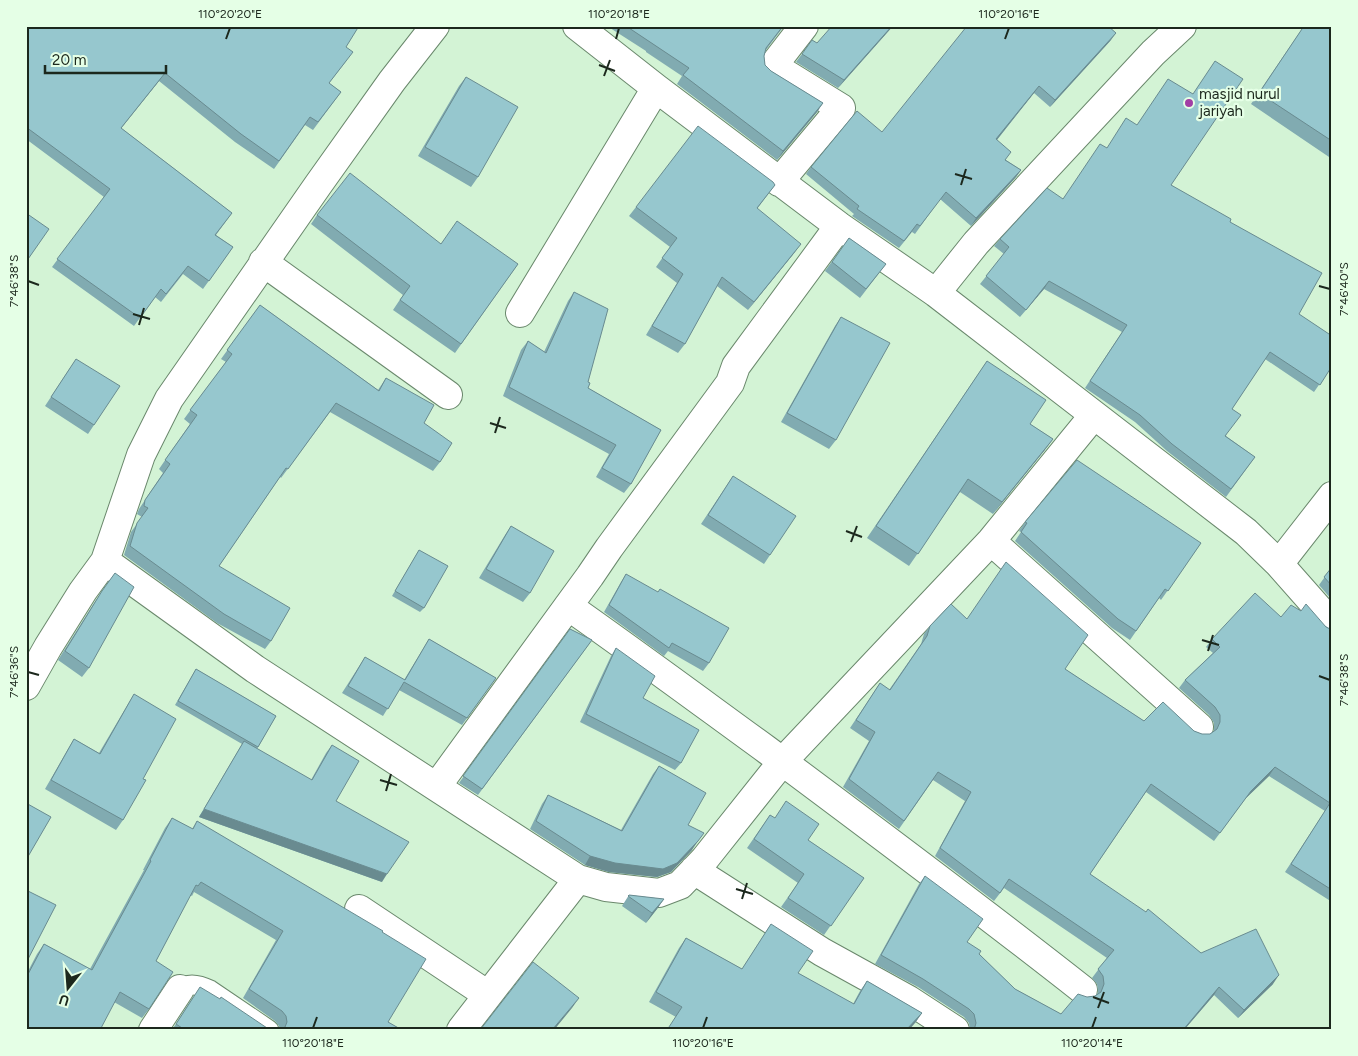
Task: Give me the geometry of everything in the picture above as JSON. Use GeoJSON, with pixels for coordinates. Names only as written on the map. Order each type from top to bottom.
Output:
{"type":"FeatureCollection","features":[{"type":"Feature","properties":{"kind":"street"},"geometry":{"type":"LineString","coordinates":[[26,686],[37,642],[83,591],[105,561],[141,455],[169,399],[392,81],[435,26]]}},
{"type":"Feature","properties":{"kind":"street"},"geometry":{"type":"LineString","coordinates":[[577,26],[779,182],[838,226],[936,294],[1246,532],[1279,564],[1332,624]]}},
{"type":"Feature","properties":{"kind":"street"},"geometry":{"type":"LineString","coordinates":[[779,182],[840,108],[772,66],[804,26]]}},
{"type":"Feature","properties":{"kind":"street"},"geometry":{"type":"LineString","coordinates":[[936,294],[976,243],[1153,53],[1182,26]]}},
{"type":"Feature","properties":{"kind":"street"},"geometry":{"type":"LineString","coordinates":[[520,313],[656,88]]}},
{"type":"Feature","properties":{"kind":"street"},"geometry":{"type":"LineString","coordinates":[[437,786],[590,576],[608,548],[730,383],[736,366],[838,226]]}},
{"type":"Feature","properties":{"kind":"street"},"geometry":{"type":"LineString","coordinates":[[264,262],[448,394]]}},
{"type":"Feature","properties":{"kind":"street"},"geometry":{"type":"LineString","coordinates":[[105,561],[255,669],[578,879],[606,887],[659,893],[680,885],[704,860],[782,762],[991,541],[1094,415]]}},
{"type":"Feature","properties":{"kind":"street"},"geometry":{"type":"LineString","coordinates":[[1279,564],[1332,496]]}},
{"type":"Feature","properties":{"kind":"street"},"geometry":{"type":"LineString","coordinates":[[991,541],[1199,727]]}},
{"type":"Feature","properties":{"kind":"street"},"geometry":{"type":"LineString","coordinates":[[568,606],[624,645],[971,902],[1083,990]]}},
{"type":"Feature","properties":{"kind":"street"},"geometry":{"type":"LineString","coordinates":[[694,870],[822,952],[909,1000],[955,1030]]}},
{"type":"Feature","properties":{"kind":"street"},"geometry":{"type":"LineString","coordinates":[[461,1030],[578,879]]}},
{"type":"Feature","properties":{"kind":"street"},"geometry":{"type":"LineString","coordinates":[[359,909],[488,995]]}},
{"type":"Feature","properties":{"kind":"street"},"geometry":{"type":"LineString","coordinates":[[153,1030],[180,990]]}},
{"type":"Feature","properties":{"kind":"lane"},"geometry":{"type":"LineString","coordinates":[[180,990],[184,986],[200,985],[269,1030]]}},
{"type":"Feature","properties":{"kind":"building"},"geometry":{"type":"Polygon","coordinates":[[[26,26],[359,26],[346,47],[353,52],[329,83],[341,92],[318,122],[310,117],[279,161],[241,134],[165,73],[121,128],[232,213],[215,235],[233,247],[209,281],[188,266],[166,294],[161,289],[140,318],[57,259],[110,189],[26,127],[26,26]]]}},
{"type":"Feature","properties":{"kind":"building"},"geometry":{"type":"Polygon","coordinates":[[[626,26],[783,26],[766,48],[764,56],[765,65],[771,71],[823,103],[783,151],[683,75],[689,68],[626,26]]]}},
{"type":"Feature","properties":{"kind":"building"},"geometry":{"type":"Polygon","coordinates":[[[832,26],[892,26],[844,80],[802,54],[812,40],[817,43],[832,26]]]}},
{"type":"Feature","properties":{"kind":"building"},"geometry":{"type":"Polygon","coordinates":[[[967,26],[1108,26],[1116,33],[1055,100],[1039,86],[996,139],[1011,152],[1005,160],[1021,170],[976,218],[946,192],[920,226],[917,224],[904,241],[857,209],[859,206],[811,167],[857,111],[882,132],[967,26]]]}},
{"type":"Feature","properties":{"kind":"building"},"geometry":{"type":"Polygon","coordinates":[[[1304,26],[1332,26],[1332,141],[1259,93],[1304,26]]]}},
{"type":"Feature","properties":{"kind":"building"},"geometry":{"type":"Polygon","coordinates":[[[1215,61],[1243,79],[1171,185],[1231,219],[1230,222],[1322,273],[1299,314],[1332,336],[1332,366],[1320,385],[1270,352],[1232,409],[1241,415],[1225,436],[1255,457],[1231,489],[1172,444],[1140,415],[1090,381],[1127,325],[1049,281],[1026,310],[986,276],[1009,247],[1000,239],[1047,188],[1063,199],[1100,144],[1107,148],[1126,118],[1137,125],[1168,79],[1193,94],[1215,61]]]}},
{"type":"Feature","properties":{"kind":"building"},"geometry":{"type":"Polygon","coordinates":[[[466,77],[518,107],[478,177],[425,147],[466,77]]]}},
{"type":"Feature","properties":{"kind":"building"},"geometry":{"type":"Polygon","coordinates":[[[698,126],[773,182],[775,185],[757,208],[801,244],[754,302],[722,277],[685,344],[652,326],[683,274],[662,258],[677,238],[636,207],[698,126]]]}},
{"type":"Feature","properties":{"kind":"building"},"geometry":{"type":"Polygon","coordinates":[[[350,173],[441,244],[457,221],[518,264],[461,344],[400,300],[410,286],[317,215],[350,173]]]}},
{"type":"Feature","properties":{"kind":"building"},"geometry":{"type":"Polygon","coordinates":[[[26,213],[49,229],[26,262],[26,213]]]}},
{"type":"Feature","properties":{"kind":"building"},"geometry":{"type":"Polygon","coordinates":[[[849,238],[886,264],[866,289],[832,262],[849,238]]]}},
{"type":"Feature","properties":{"kind":"building"},"geometry":{"type":"Polygon","coordinates":[[[574,292],[608,309],[588,388],[661,430],[631,484],[602,468],[616,445],[509,387],[528,341],[546,353],[574,292]]]}},
{"type":"Feature","properties":{"kind":"building"},"geometry":{"type":"Polygon","coordinates":[[[260,305],[379,391],[386,378],[434,405],[424,423],[452,443],[440,462],[336,403],[288,469],[286,468],[219,566],[290,608],[271,641],[224,614],[130,546],[137,523],[148,508],[144,506],[145,500],[170,464],[165,460],[197,415],[190,410],[232,354],[227,350],[260,305]]]}},
{"type":"Feature","properties":{"kind":"building"},"geometry":{"type":"Polygon","coordinates":[[[841,317],[890,343],[836,440],[787,413],[841,317]]]}},
{"type":"Feature","properties":{"kind":"building"},"geometry":{"type":"Polygon","coordinates":[[[76,359],[120,386],[94,425],[51,397],[76,359]]]}},
{"type":"Feature","properties":{"kind":"building"},"geometry":{"type":"Polygon","coordinates":[[[987,361],[1046,400],[1030,424],[1053,439],[1002,502],[968,479],[918,554],[876,526],[987,361]]]}},
{"type":"Feature","properties":{"kind":"building"},"geometry":{"type":"Polygon","coordinates":[[[1077,460],[1201,543],[1168,591],[1165,589],[1136,631],[1118,619],[1021,532],[1027,523],[1025,522],[1077,460]]]}},
{"type":"Feature","properties":{"kind":"building"},"geometry":{"type":"Polygon","coordinates":[[[733,476],[796,516],[770,555],[708,515],[733,476]]]}},
{"type":"Feature","properties":{"kind":"building"},"geometry":{"type":"Polygon","coordinates":[[[511,526],[554,551],[530,593],[486,569],[511,526]]]}},
{"type":"Feature","properties":{"kind":"building"},"geometry":{"type":"Polygon","coordinates":[[[419,550],[448,566],[424,608],[395,591],[419,550]]]}},
{"type":"Feature","properties":{"kind":"building"},"geometry":{"type":"Polygon","coordinates":[[[1006,562],[1088,635],[1065,669],[1144,721],[1163,702],[1194,731],[1202,734],[1210,734],[1217,729],[1220,715],[1215,707],[1185,680],[1220,647],[1212,639],[1255,593],[1281,617],[1291,605],[1301,611],[1306,604],[1326,627],[1332,630],[1332,890],[1291,864],[1330,803],[1275,767],[1251,791],[1220,833],[1151,784],[1090,874],[1146,912],[1148,909],[1201,953],[1256,929],[1279,975],[1244,1010],[1219,987],[1183,1030],[974,1030],[976,1023],[974,1014],[969,1009],[923,979],[881,955],[925,876],[983,919],[967,942],[981,951],[979,954],[1015,989],[1061,1014],[1078,994],[1087,997],[1095,996],[1101,992],[1104,984],[1103,976],[1098,969],[1114,950],[1009,879],[1000,893],[940,848],[971,792],[938,772],[904,821],[849,779],[875,732],[856,720],[880,683],[890,690],[927,636],[930,626],[951,604],[967,619],[1006,562]]]}},
{"type":"Feature","properties":{"kind":"building"},"geometry":{"type":"Polygon","coordinates":[[[1332,567],[1332,586],[1324,577],[1332,567]]]}},
{"type":"Feature","properties":{"kind":"building"},"geometry":{"type":"Polygon","coordinates":[[[115,573],[134,587],[89,668],[65,651],[115,573]]]}},
{"type":"Feature","properties":{"kind":"building"},"geometry":{"type":"Polygon","coordinates":[[[626,574],[658,592],[660,589],[729,628],[709,663],[672,643],[669,648],[609,605],[626,574]]]}},
{"type":"Feature","properties":{"kind":"building"},"geometry":{"type":"Polygon","coordinates":[[[570,629],[592,640],[482,789],[463,776],[570,629]]]}},
{"type":"Feature","properties":{"kind":"building"},"geometry":{"type":"Polygon","coordinates":[[[429,639],[496,678],[467,718],[404,682],[388,709],[348,686],[365,657],[405,680],[429,639]]]}},
{"type":"Feature","properties":{"kind":"building"},"geometry":{"type":"Polygon","coordinates":[[[616,648],[655,676],[643,698],[699,730],[681,763],[586,714],[616,648]]]}},
{"type":"Feature","properties":{"kind":"building"},"geometry":{"type":"Polygon","coordinates":[[[196,669],[276,716],[258,747],[178,701],[196,669]]]}},
{"type":"Feature","properties":{"kind":"building"},"geometry":{"type":"Polygon","coordinates":[[[134,694],[176,719],[143,779],[146,780],[123,820],[51,780],[74,739],[100,754],[134,694]]]}},
{"type":"Feature","properties":{"kind":"building"},"geometry":{"type":"Polygon","coordinates":[[[244,741],[312,780],[332,745],[359,761],[336,801],[409,842],[387,874],[204,809],[244,741]]]}},
{"type":"Feature","properties":{"kind":"building"},"geometry":{"type":"Polygon","coordinates":[[[659,766],[706,793],[688,825],[704,833],[677,863],[663,869],[615,863],[590,856],[536,821],[548,795],[622,831],[659,766]]]}},
{"type":"Feature","properties":{"kind":"building"},"geometry":{"type":"Polygon","coordinates":[[[786,801],[819,824],[808,840],[864,878],[831,926],[788,898],[804,874],[754,839],[770,815],[775,818],[786,801]]]}},
{"type":"Feature","properties":{"kind":"building"},"geometry":{"type":"Polygon","coordinates":[[[26,803],[51,817],[26,860],[26,803]]]}},
{"type":"Feature","properties":{"kind":"building"},"geometry":{"type":"Polygon","coordinates":[[[172,818],[193,829],[197,821],[383,931],[426,959],[388,1022],[402,1030],[281,1030],[287,1022],[286,1016],[282,1011],[249,989],[283,931],[201,882],[198,886],[196,885],[156,961],[173,972],[149,1009],[120,992],[100,1030],[26,1030],[26,978],[44,944],[92,970],[172,818]]]}},
{"type":"Feature","properties":{"kind":"building"},"geometry":{"type":"Polygon","coordinates":[[[26,890],[56,905],[26,963],[26,890]]]}},
{"type":"Feature","properties":{"kind":"building"},"geometry":{"type":"Polygon","coordinates":[[[629,895],[664,899],[652,913],[629,895]]]}},
{"type":"Feature","properties":{"kind":"building"},"geometry":{"type":"Polygon","coordinates":[[[771,924],[813,951],[798,973],[854,1004],[867,981],[922,1013],[906,1030],[667,1030],[682,1007],[656,992],[686,938],[742,969],[771,924]]]}},
{"type":"Feature","properties":{"kind":"building"},"geometry":{"type":"Polygon","coordinates":[[[533,962],[579,998],[552,1030],[480,1030],[533,962]]]}},
{"type":"Feature","properties":{"kind":"building"},"geometry":{"type":"Polygon","coordinates":[[[200,987],[220,999],[221,997],[270,1030],[185,1030],[176,1024],[200,987]]]}},
{"type":"Feature","properties":{"kind":"place","name":"masjid nurul jariyah"},"geometry":{"type":"Point","coordinates":[1189,103]}}]}
